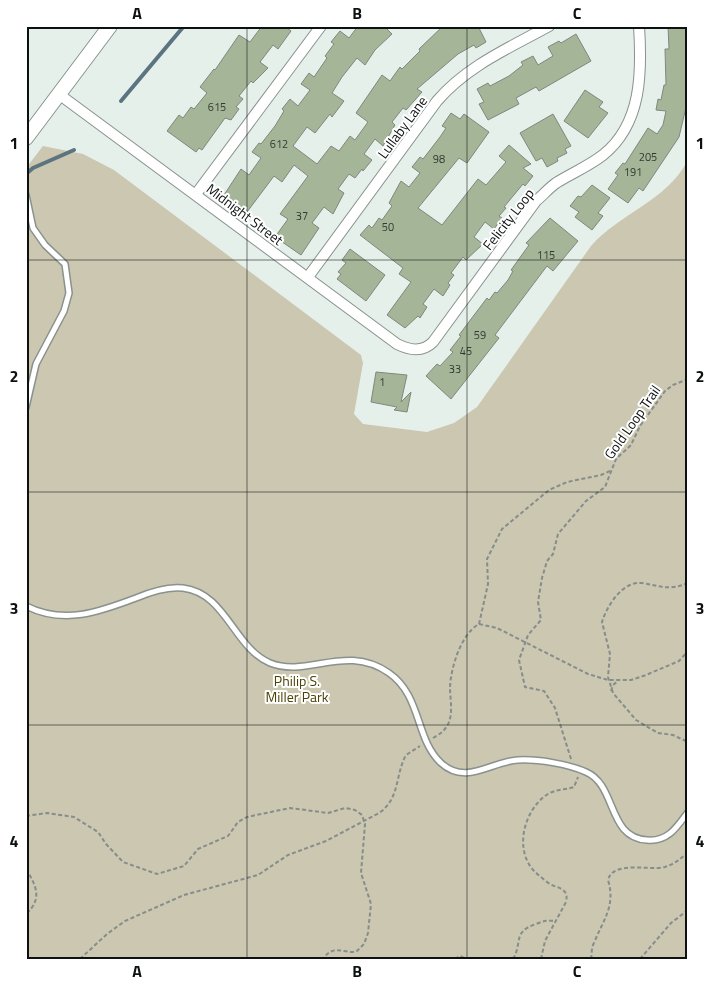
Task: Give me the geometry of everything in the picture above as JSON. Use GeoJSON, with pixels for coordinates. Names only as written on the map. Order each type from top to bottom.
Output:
{"type":"FeatureCollection","features":[{"type":"Feature","properties":{"kind":"main road"},"geometry":{"type":"LineString","coordinates":[[26,138],[110,26]]}},
{"type":"Feature","properties":{"kind":"street"},"geometry":{"type":"LineString","coordinates":[[196,194],[321,26]]}},
{"type":"Feature","properties":{"kind":"street","name":"Lullaby Lane"},"geometry":{"type":"LineString","coordinates":[[308,277],[450,87],[470,70],[549,26]]}},
{"type":"Feature","properties":{"kind":"street","name":"Felicity Loop"},"geometry":{"type":"LineString","coordinates":[[416,350],[428,346],[432,342],[536,201],[554,184],[604,154],[623,132],[636,101],[640,84],[639,26]]}},
{"type":"Feature","properties":{"kind":"street","name":"Midnight Street"},"geometry":{"type":"LineString","coordinates":[[60,95],[396,344],[416,350]]}},
{"type":"Feature","properties":{"kind":"lane"},"geometry":{"type":"LineString","coordinates":[[26,195],[33,228],[45,245],[65,264],[69,293],[64,311],[40,354],[32,374],[26,407]]}},
{"type":"Feature","properties":{"kind":"lane"},"geometry":{"type":"LineString","coordinates":[[26,606],[57,615],[82,616],[102,611],[162,589],[184,588],[195,591],[219,608],[256,653],[269,662],[288,666],[360,660],[389,673],[408,694],[427,742],[441,763],[456,772],[478,771],[518,760],[577,768],[600,780],[617,820],[624,830],[644,840],[666,837],[674,832],[688,812]]}},
{"type":"Feature","properties":{"kind":"path","name":"Gold Loop Trail"},"geometry":{"type":"LineString","coordinates":[[577,768],[570,757],[566,739],[553,704],[544,691],[530,690],[523,683],[519,660],[528,635],[541,620],[538,602],[542,578],[547,561],[553,554],[557,536],[586,500],[605,487],[617,457],[631,445],[640,426],[665,391],[673,385],[688,379]]}},
{"type":"Feature","properties":{"kind":"path"},"geometry":{"type":"LineString","coordinates":[[80,959],[115,927],[139,914],[184,895],[258,875],[288,855],[319,845],[387,808],[391,803],[406,755],[440,734],[449,723],[450,684],[454,664],[469,633],[479,624],[488,584],[487,559],[502,529],[549,490],[567,482],[601,475],[612,470]]}},
{"type":"Feature","properties":{"kind":"path"},"geometry":{"type":"LineString","coordinates":[[688,583],[668,589],[637,583],[613,599],[602,622],[610,654],[608,680],[611,691],[636,720],[658,733],[673,735],[688,742]]}},
{"type":"Feature","properties":{"kind":"path"},"geometry":{"type":"LineString","coordinates":[[479,624],[498,628],[525,644],[588,674],[608,680],[631,680],[666,668],[684,658],[688,651]]}},
{"type":"Feature","properties":{"kind":"path"},"geometry":{"type":"LineString","coordinates":[[611,691],[613,685],[619,680]]}},
{"type":"Feature","properties":{"kind":"path"},"geometry":{"type":"LineString","coordinates":[[541,959],[545,941],[566,902],[566,894],[533,869],[525,852],[524,838],[532,808],[551,793],[574,787],[578,778],[577,768]]}},
{"type":"Feature","properties":{"kind":"path"},"geometry":{"type":"LineString","coordinates":[[26,816],[42,813],[74,817],[98,832],[106,844],[123,862],[157,874],[184,866],[198,849],[228,836],[238,822],[246,817],[290,808],[328,813],[348,808],[360,813],[365,821],[366,837],[361,873],[371,904],[368,933],[362,947],[356,952],[334,949],[323,959]]}},
{"type":"Feature","properties":{"kind":"path"},"geometry":{"type":"LineString","coordinates":[[591,959],[593,943],[611,904],[612,894],[608,880],[612,873],[620,868],[639,866],[664,867],[677,862],[688,852]]}},
{"type":"Feature","properties":{"kind":"path"},"geometry":{"type":"LineString","coordinates":[[26,869],[35,885],[37,894],[33,908],[26,914]]}},
{"type":"Feature","properties":{"kind":"path"},"geometry":{"type":"LineString","coordinates":[[640,959],[671,922],[688,910]]}},
{"type":"Feature","properties":{"kind":"path"},"geometry":{"type":"LineString","coordinates":[[513,959],[522,930],[545,920],[556,921]]}},
{"type":"Feature","properties":{"kind":"path"},"geometry":{"type":"LineString","coordinates":[[455,959],[460,956],[467,959]]}},
{"type":"Feature","properties":{"kind":"green space","name":"Philip S. Miller Park"},"geometry":{"type":"Polygon","coordinates":[[[43,146],[83,154],[114,170],[361,355],[363,363],[354,414],[363,424],[427,432],[454,423],[477,407],[591,246],[615,224],[656,197],[679,174],[688,160],[688,959],[26,959],[26,168],[43,146]]]}},
{"type":"Feature","properties":{"kind":"building"},"geometry":{"type":"Polygon","coordinates":[[[262,26],[285,26],[291,31],[278,49],[273,45],[260,62],[268,68],[253,83],[251,81],[239,96],[243,99],[236,107],[239,109],[231,120],[225,118],[202,150],[199,148],[196,152],[167,131],[179,115],[183,118],[191,107],[194,109],[207,93],[200,87],[215,70],[239,35],[250,42],[262,26]]]}},
{"type":"Feature","properties":{"kind":"building"},"geometry":{"type":"Polygon","coordinates":[[[358,26],[384,26],[392,34],[375,50],[365,65],[357,58],[332,93],[344,101],[332,117],[330,114],[315,133],[307,127],[293,146],[317,164],[331,146],[339,151],[350,136],[355,140],[368,122],[356,113],[382,75],[390,81],[400,67],[402,69],[443,26],[478,26],[486,42],[476,48],[474,45],[458,54],[417,89],[422,92],[406,110],[403,108],[392,122],[395,125],[383,146],[375,139],[364,154],[372,160],[355,178],[349,174],[338,189],[344,193],[333,214],[324,207],[312,223],[319,228],[301,255],[275,237],[288,219],[280,214],[308,176],[294,165],[282,182],[274,176],[247,212],[224,195],[241,169],[249,175],[261,158],[252,152],[275,126],[284,111],[282,109],[290,99],[298,106],[310,90],[301,84],[309,73],[314,77],[334,44],[331,42],[340,31],[349,38],[358,26]]]}},
{"type":"Feature","properties":{"kind":"building"},"geometry":{"type":"Polygon","coordinates":[[[668,26],[688,26],[688,99],[679,137],[643,191],[639,188],[628,203],[608,189],[618,175],[615,173],[623,163],[625,164],[648,128],[657,134],[663,125],[666,111],[656,110],[658,99],[661,100],[664,85],[666,85],[665,49],[669,49],[668,26]]]}},
{"type":"Feature","properties":{"kind":"building"},"geometry":{"type":"Polygon","coordinates":[[[576,34],[591,61],[539,91],[536,87],[516,98],[519,104],[488,120],[479,104],[484,102],[477,89],[488,83],[490,86],[509,76],[523,65],[521,62],[533,56],[538,65],[553,56],[548,47],[559,41],[561,43],[576,34]]]}},
{"type":"Feature","properties":{"kind":"building"},"geometry":{"type":"Polygon","coordinates":[[[585,90],[603,102],[599,107],[608,113],[588,138],[564,121],[585,90]]]}},
{"type":"Feature","properties":{"kind":"building"},"geometry":{"type":"Polygon","coordinates":[[[451,113],[460,119],[464,114],[489,132],[467,163],[459,158],[418,208],[442,225],[478,179],[486,185],[506,162],[499,156],[509,145],[531,164],[523,168],[533,176],[525,186],[523,184],[504,207],[506,208],[499,216],[502,218],[494,229],[485,222],[474,237],[483,244],[466,260],[463,257],[451,273],[454,275],[448,283],[450,285],[443,296],[434,289],[423,304],[427,307],[420,318],[418,316],[405,328],[387,315],[411,282],[399,274],[403,268],[360,235],[369,225],[372,228],[379,218],[382,220],[392,206],[389,203],[401,181],[409,187],[420,173],[412,167],[420,157],[423,159],[440,137],[446,128],[442,126],[451,113]]]}},
{"type":"Feature","properties":{"kind":"building"},"geometry":{"type":"Polygon","coordinates":[[[553,114],[571,146],[565,149],[567,153],[557,158],[558,161],[547,167],[542,158],[536,161],[520,133],[553,114]]]}},
{"type":"Feature","properties":{"kind":"building"},"geometry":{"type":"Polygon","coordinates":[[[592,185],[610,198],[598,213],[603,216],[592,230],[575,217],[579,212],[570,206],[578,196],[581,197],[592,185]]]}},
{"type":"Feature","properties":{"kind":"building"},"geometry":{"type":"Polygon","coordinates":[[[550,218],[578,241],[553,271],[547,266],[495,335],[499,338],[451,399],[426,376],[437,364],[440,366],[453,352],[450,350],[461,336],[459,335],[487,298],[489,300],[508,280],[513,271],[511,270],[529,245],[526,243],[550,218]]]}},
{"type":"Feature","properties":{"kind":"building"},"geometry":{"type":"Polygon","coordinates":[[[350,249],[385,275],[366,301],[337,279],[341,274],[338,272],[346,263],[342,260],[350,249]]]}},
{"type":"Feature","properties":{"kind":"building"},"geometry":{"type":"Polygon","coordinates":[[[376,372],[407,375],[401,402],[411,392],[407,412],[394,410],[397,407],[371,402],[376,372]]]}},
{"type":"Feature","properties":{"kind":"waterway"},"geometry":{"type":"LineString","coordinates":[[121,101],[184,26]]}},
{"type":"Feature","properties":{"kind":"waterway"},"geometry":{"type":"LineString","coordinates":[[26,174],[33,168],[74,150]]}}]}
